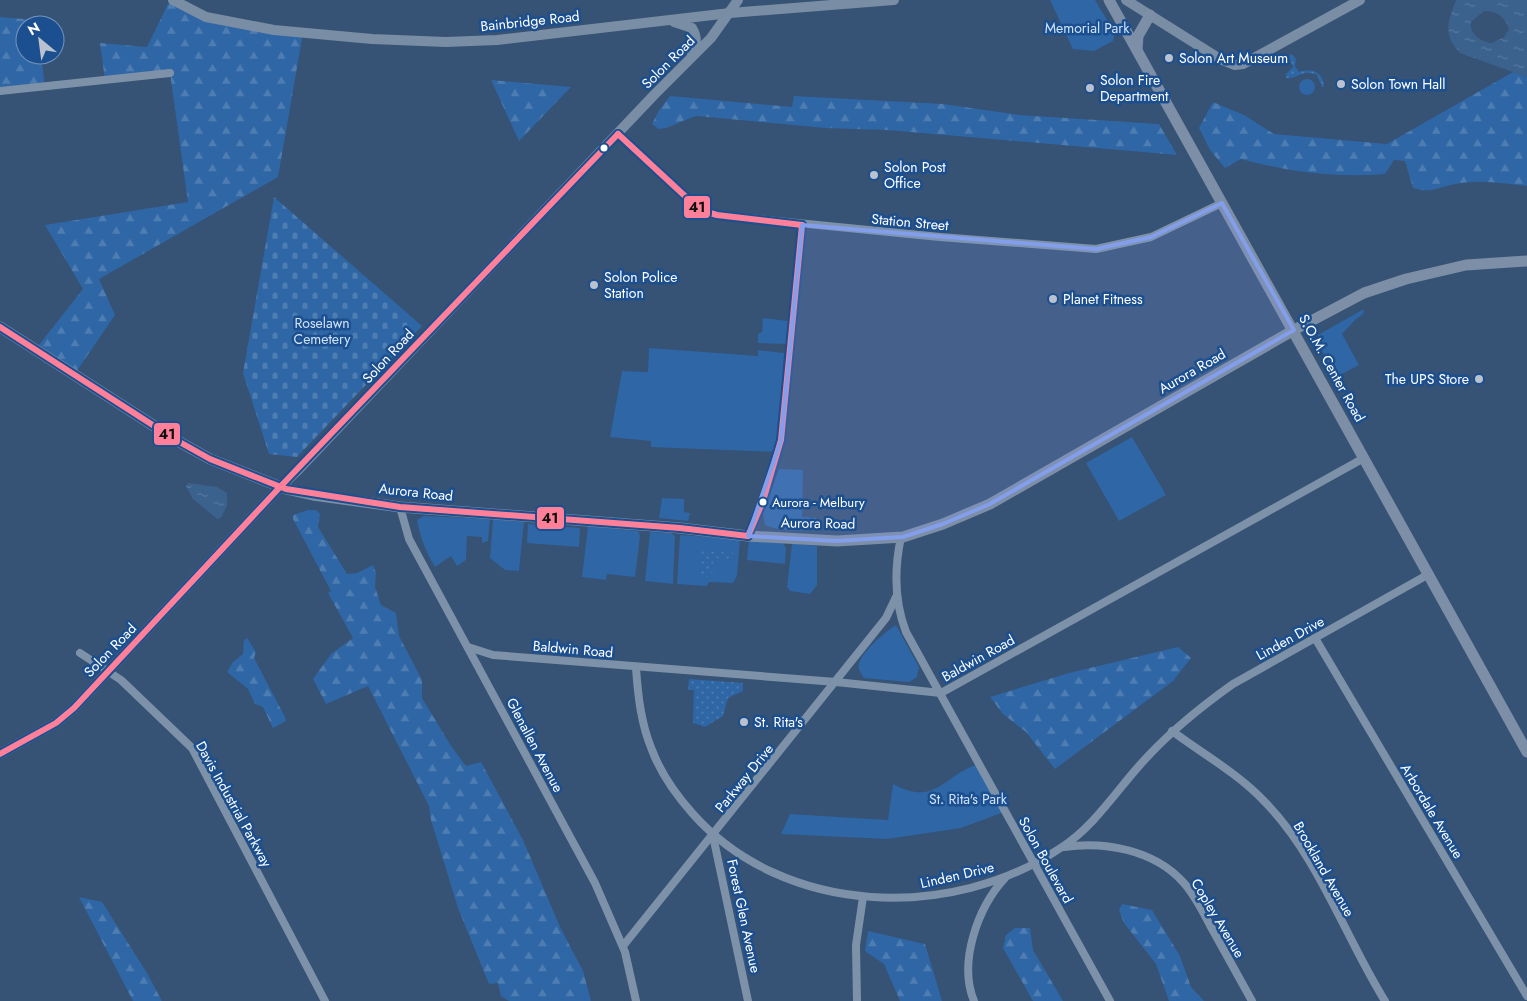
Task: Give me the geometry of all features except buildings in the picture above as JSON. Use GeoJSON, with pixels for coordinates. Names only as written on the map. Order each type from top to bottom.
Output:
{"type":"FeatureCollection","features":[{"type":"Feature","properties":{"kind":"main road","name":"S.O.M. Center Road"},"geometry":{"type":"LineString","coordinates":[[1109,0],[1527,752]]}},
{"type":"Feature","properties":{"kind":"main road"},"geometry":{"type":"LineString","coordinates":[[1137,50],[1138,36],[1150,14]]}},
{"type":"Feature","properties":{"kind":"main road","name":"Aurora Road"},"geometry":{"type":"LineString","coordinates":[[0,327],[176,440],[210,459],[280,487],[313,495],[400,507],[680,528],[748,536],[837,540],[901,537],[943,524],[990,504],[1294,330],[1364,293],[1398,282],[1466,265],[1527,261]]}},
{"type":"Feature","properties":{"kind":"street","name":"Bainbridge Road"},"geometry":{"type":"LineString","coordinates":[[173,0],[206,17],[274,30],[372,39],[446,42],[497,40],[730,13],[894,0]]}},
{"type":"Feature","properties":{"kind":"street","name":"Solon Road"},"geometry":{"type":"LineString","coordinates":[[0,754],[56,723],[109,671],[280,487],[711,38],[738,0]]}},
{"type":"Feature","properties":{"kind":"street"},"geometry":{"type":"LineString","coordinates":[[1126,0],[1220,59],[1235,65],[1244,64],[1360,0]]}},
{"type":"Feature","properties":{"kind":"street"},"geometry":{"type":"LineString","coordinates":[[661,21],[682,23],[692,28],[696,35],[691,58]]}},
{"type":"Feature","properties":{"kind":"street"},"geometry":{"type":"LineString","coordinates":[[0,91],[170,72]]}},
{"type":"Feature","properties":{"kind":"street","name":"Station Street"},"geometry":{"type":"LineString","coordinates":[[618,134],[700,210],[717,216],[802,225],[1096,248],[1151,237],[1222,203]]}},
{"type":"Feature","properties":{"kind":"street"},"geometry":{"type":"LineString","coordinates":[[748,536],[763,501],[780,440],[802,225]]}},
{"type":"Feature","properties":{"kind":"street","name":"Baldwin Road"},"geometry":{"type":"LineString","coordinates":[[468,647],[493,655],[636,668],[836,682],[941,693],[1364,458]]}},
{"type":"Feature","properties":{"kind":"street","name":"Glenallen Avenue"},"geometry":{"type":"LineString","coordinates":[[400,507],[409,538],[594,883],[622,946],[636,1001]]}},
{"type":"Feature","properties":{"kind":"street","name":"Solon Boulevard"},"geometry":{"type":"LineString","coordinates":[[901,537],[896,572],[896,597],[906,632],[1110,1001]]}},
{"type":"Feature","properties":{"kind":"street","name":"Linden Drive"},"geometry":{"type":"LineString","coordinates":[[636,668],[642,718],[652,752],[669,784],[713,836],[749,860],[799,882],[863,897],[911,898],[940,895],[1008,876],[1064,847],[1092,820],[1172,731],[1208,702],[1233,684],[1429,574]]}},
{"type":"Feature","properties":{"kind":"street","name":"Parkway Drive"},"geometry":{"type":"LineString","coordinates":[[622,946],[836,682],[886,618],[896,597]]}},
{"type":"Feature","properties":{"kind":"street","name":"Arbordale Avenue"},"geometry":{"type":"LineString","coordinates":[[1316,638],[1527,996]]}},
{"type":"Feature","properties":{"kind":"street","name":"Davis Industrial Parkway"},"geometry":{"type":"LineString","coordinates":[[80,653],[109,671],[192,748],[325,1001]]}},
{"type":"Feature","properties":{"kind":"street","name":"Brookland Avenue"},"geometry":{"type":"LineString","coordinates":[[1172,731],[1241,781],[1278,816],[1313,870],[1385,1001]]}},
{"type":"Feature","properties":{"kind":"street","name":"Forest Glen Avenue"},"geometry":{"type":"LineString","coordinates":[[713,836],[748,1001]]}},
{"type":"Feature","properties":{"kind":"street","name":"Copley Avenue"},"geometry":{"type":"LineString","coordinates":[[1064,847],[1078,845],[1110,846],[1137,852],[1163,865],[1176,876],[1197,901],[1252,1001]]}},
{"type":"Feature","properties":{"kind":"street"},"geometry":{"type":"LineString","coordinates":[[974,1001],[969,968],[972,938],[994,890],[1008,876]]}},
{"type":"Feature","properties":{"kind":"street"},"geometry":{"type":"LineString","coordinates":[[857,1001],[856,952],[863,897]]}},
{"type":"Feature","properties":{"kind":"highlighted area"},"geometry":{"type":"Polygon","coordinates":[[[1222,203],[1294,330],[990,504],[943,524],[903,537],[837,541],[748,536],[781,440],[802,225],[1096,249],[1151,237],[1222,203]]]}},
{"type":"Feature","properties":{"kind":"green space"},"geometry":{"type":"Polygon","coordinates":[[[170,0],[206,17],[303,33],[278,177],[99,279],[115,315],[74,375],[35,350],[83,289],[45,225],[188,202],[170,73],[105,80],[100,43],[147,47],[170,0]]]}},
{"type":"Feature","properties":{"kind":"green space","name":"Memorial Park"},"geometry":{"type":"Polygon","coordinates":[[[1050,0],[1095,0],[1115,33],[1113,41],[1094,51],[1073,49],[1050,0]]]}},
{"type":"Feature","properties":{"kind":"green space"},"geometry":{"type":"Polygon","coordinates":[[[0,17],[15,18],[15,65],[42,65],[45,86],[0,91],[0,17]]]}},
{"type":"Feature","properties":{"kind":"green space"},"geometry":{"type":"Polygon","coordinates":[[[1292,54],[1296,59],[1295,66],[1299,72],[1308,70],[1316,72],[1322,78],[1324,87],[1322,87],[1317,75],[1312,73],[1286,78],[1286,74],[1293,67],[1288,56],[1292,54]]]}},
{"type":"Feature","properties":{"kind":"green space"},"geometry":{"type":"Polygon","coordinates":[[[1513,72],[1527,77],[1527,186],[1473,182],[1420,190],[1413,188],[1405,161],[1394,160],[1385,174],[1366,175],[1294,171],[1241,159],[1225,168],[1210,150],[1199,128],[1213,102],[1244,115],[1274,134],[1387,144],[1513,72]]]}},
{"type":"Feature","properties":{"kind":"green space"},"geometry":{"type":"Polygon","coordinates":[[[1307,79],[1315,87],[1307,95],[1299,87],[1307,79]]]}},
{"type":"Feature","properties":{"kind":"green space"},"geometry":{"type":"Polygon","coordinates":[[[491,80],[571,87],[519,141],[491,80]]]}},
{"type":"Feature","properties":{"kind":"green space"},"geometry":{"type":"Polygon","coordinates":[[[670,96],[792,107],[794,96],[943,104],[1019,115],[1159,124],[1177,155],[887,130],[825,128],[697,116],[658,129],[652,124],[670,96]]]}},
{"type":"Feature","properties":{"kind":"green space","name":"Roselawn Cemetery"},"geometry":{"type":"Polygon","coordinates":[[[274,197],[422,326],[297,457],[269,454],[243,373],[274,197]]]}},
{"type":"Feature","properties":{"kind":"green space"},"geometry":{"type":"Polygon","coordinates":[[[1364,309],[1363,314],[1342,334],[1359,365],[1336,377],[1318,343],[1318,335],[1364,309]]]}},
{"type":"Feature","properties":{"kind":"green space"},"geometry":{"type":"Polygon","coordinates":[[[763,318],[788,321],[787,344],[758,343],[758,334],[762,332],[763,318]]]}},
{"type":"Feature","properties":{"kind":"green space"},"geometry":{"type":"Polygon","coordinates":[[[649,348],[758,356],[758,350],[784,353],[778,452],[651,447],[651,441],[610,437],[622,371],[648,372],[649,348]]]}},
{"type":"Feature","properties":{"kind":"green space"},"geometry":{"type":"Polygon","coordinates":[[[1132,437],[1166,495],[1119,521],[1086,463],[1132,437]]]}},
{"type":"Feature","properties":{"kind":"green space"},"geometry":{"type":"Polygon","coordinates":[[[779,469],[803,470],[802,517],[816,518],[820,527],[808,530],[792,530],[777,529],[765,525],[763,514],[779,469]]]}},
{"type":"Feature","properties":{"kind":"green space"},"geometry":{"type":"Polygon","coordinates":[[[662,498],[684,499],[684,512],[690,513],[688,521],[659,518],[662,498]]]}},
{"type":"Feature","properties":{"kind":"green space"},"geometry":{"type":"Polygon","coordinates":[[[308,510],[316,510],[320,514],[318,527],[347,574],[357,573],[373,565],[376,573],[375,587],[381,605],[396,613],[399,636],[422,680],[422,698],[451,746],[466,766],[481,762],[523,840],[560,927],[583,971],[591,1001],[509,1001],[501,996],[498,983],[489,984],[458,908],[431,820],[429,806],[368,686],[326,704],[313,679],[331,654],[353,638],[328,593],[331,591],[293,519],[293,515],[308,510]]]}},
{"type":"Feature","properties":{"kind":"green space"},"geometry":{"type":"Polygon","coordinates":[[[424,516],[490,519],[488,541],[482,543],[482,537],[467,536],[466,560],[457,566],[451,556],[435,567],[426,550],[418,526],[417,520],[424,516]]]}},
{"type":"Feature","properties":{"kind":"green space"},"geometry":{"type":"Polygon","coordinates":[[[493,519],[524,522],[519,571],[505,570],[490,558],[493,519]]]}},
{"type":"Feature","properties":{"kind":"green space"},"geometry":{"type":"Polygon","coordinates":[[[528,524],[580,528],[579,547],[527,543],[528,524]]]}},
{"type":"Feature","properties":{"kind":"green space"},"geometry":{"type":"Polygon","coordinates":[[[588,526],[638,531],[640,536],[635,577],[607,574],[606,580],[582,577],[588,526]]]}},
{"type":"Feature","properties":{"kind":"green space"},"geometry":{"type":"Polygon","coordinates":[[[650,532],[671,533],[675,536],[673,584],[645,581],[650,532]]]}},
{"type":"Feature","properties":{"kind":"green space"},"geometry":{"type":"Polygon","coordinates":[[[680,535],[740,539],[737,576],[733,583],[709,582],[707,586],[677,584],[680,535]]]}},
{"type":"Feature","properties":{"kind":"green space"},"geometry":{"type":"Polygon","coordinates":[[[749,540],[783,543],[786,548],[785,564],[747,560],[749,540]]]}},
{"type":"Feature","properties":{"kind":"green space"},"geometry":{"type":"Polygon","coordinates":[[[792,543],[817,546],[817,585],[810,594],[790,591],[787,587],[792,543]]]}},
{"type":"Feature","properties":{"kind":"green space"},"geometry":{"type":"Polygon","coordinates":[[[702,551],[735,553],[735,559],[713,558],[712,577],[701,577],[702,551]]]}},
{"type":"Feature","properties":{"kind":"green space"},"geometry":{"type":"Polygon","coordinates":[[[896,625],[919,667],[917,677],[909,682],[864,678],[859,667],[861,658],[875,642],[896,625]]]}},
{"type":"Feature","properties":{"kind":"green space"},"geometry":{"type":"Polygon","coordinates":[[[247,638],[256,652],[254,658],[285,717],[286,721],[273,728],[263,707],[255,704],[248,689],[227,672],[233,662],[243,654],[244,640],[247,638]]]}},
{"type":"Feature","properties":{"kind":"green space"},"geometry":{"type":"Polygon","coordinates":[[[1178,647],[1191,658],[1173,681],[1055,769],[1026,732],[1003,714],[990,697],[1069,673],[1178,647]]]}},
{"type":"Feature","properties":{"kind":"green space"},"geometry":{"type":"Polygon","coordinates":[[[689,679],[743,683],[743,691],[728,698],[723,716],[705,727],[693,723],[694,690],[688,690],[689,679]]]}},
{"type":"Feature","properties":{"kind":"green space","name":"St. Rita's Park"},"geometry":{"type":"Polygon","coordinates":[[[978,764],[1004,812],[961,828],[887,839],[781,834],[790,814],[888,820],[893,784],[908,790],[929,791],[978,764]]]}},
{"type":"Feature","properties":{"kind":"green space"},"geometry":{"type":"Polygon","coordinates":[[[79,897],[102,902],[147,973],[162,1001],[133,1001],[79,897]]]}},
{"type":"Feature","properties":{"kind":"green space"},"geometry":{"type":"Polygon","coordinates":[[[1122,904],[1152,910],[1180,956],[1191,987],[1204,1001],[1169,1001],[1156,964],[1124,923],[1119,910],[1122,904]]]}},
{"type":"Feature","properties":{"kind":"green space"},"geometry":{"type":"Polygon","coordinates":[[[1015,928],[1030,928],[1033,950],[1063,1001],[1033,1001],[1003,948],[1006,935],[1015,928]]]}},
{"type":"Feature","properties":{"kind":"green space"},"geometry":{"type":"Polygon","coordinates":[[[868,931],[925,944],[942,1001],[900,1001],[884,964],[865,951],[868,931]]]}},
{"type":"Feature","properties":{"kind":"water"},"geometry":{"type":"Polygon","coordinates":[[[1456,0],[1527,0],[1527,77],[1460,53],[1451,40],[1448,28],[1456,0]],[[1484,11],[1471,22],[1472,30],[1484,41],[1492,43],[1504,37],[1509,29],[1500,16],[1493,12],[1484,11]]]}},
{"type":"Feature","properties":{"kind":"water"},"geometry":{"type":"Polygon","coordinates":[[[188,483],[217,487],[227,493],[227,506],[221,518],[217,519],[193,499],[186,486],[188,483]]]}},
{"type":"Feature","properties":{"kind":"transit line","name":"41"},"geometry":{"type":"LineString","coordinates":[[618,134],[700,210],[717,215],[802,225]]}},
{"type":"Feature","properties":{"kind":"transit line","name":"41"},"geometry":{"type":"LineString","coordinates":[[0,754],[56,723],[74,708],[280,487],[618,134]]}},
{"type":"Feature","properties":{"kind":"transit line","name":"41"},"geometry":{"type":"LineString","coordinates":[[748,536],[763,501],[781,440],[802,225]]}},
{"type":"Feature","properties":{"kind":"transit line","name":"41"},"geometry":{"type":"LineString","coordinates":[[0,327],[176,440],[210,459],[286,489],[400,507],[680,528],[748,536]]}},
{"type":"Feature","properties":{"kind":"place","name":"Solon Art Museum"},"geometry":{"type":"Point","coordinates":[1169,58]}},
{"type":"Feature","properties":{"kind":"place","name":"Solon Town Hall"},"geometry":{"type":"Point","coordinates":[1341,84]}},
{"type":"Feature","properties":{"kind":"place","name":"Solon Fire Department"},"geometry":{"type":"Point","coordinates":[1090,88]}},
{"type":"Feature","properties":{"kind":"place","name":"Solon Post Office"},"geometry":{"type":"Point","coordinates":[874,175]}},
{"type":"Feature","properties":{"kind":"place","name":"Solon Police Station"},"geometry":{"type":"Point","coordinates":[594,285]}},
{"type":"Feature","properties":{"kind":"place","name":"Planet Fitness"},"geometry":{"type":"Point","coordinates":[1053,299]}},
{"type":"Feature","properties":{"kind":"place","name":"The UPS Store"},"geometry":{"type":"Point","coordinates":[1479,379]}},
{"type":"Feature","properties":{"kind":"place","name":"Aurora - Melbury"},"geometry":{"type":"Point","coordinates":[763,502]}},
{"type":"Feature","properties":{"kind":"place","name":"St. Rita's"},"geometry":{"type":"Point","coordinates":[744,722]}}]}
